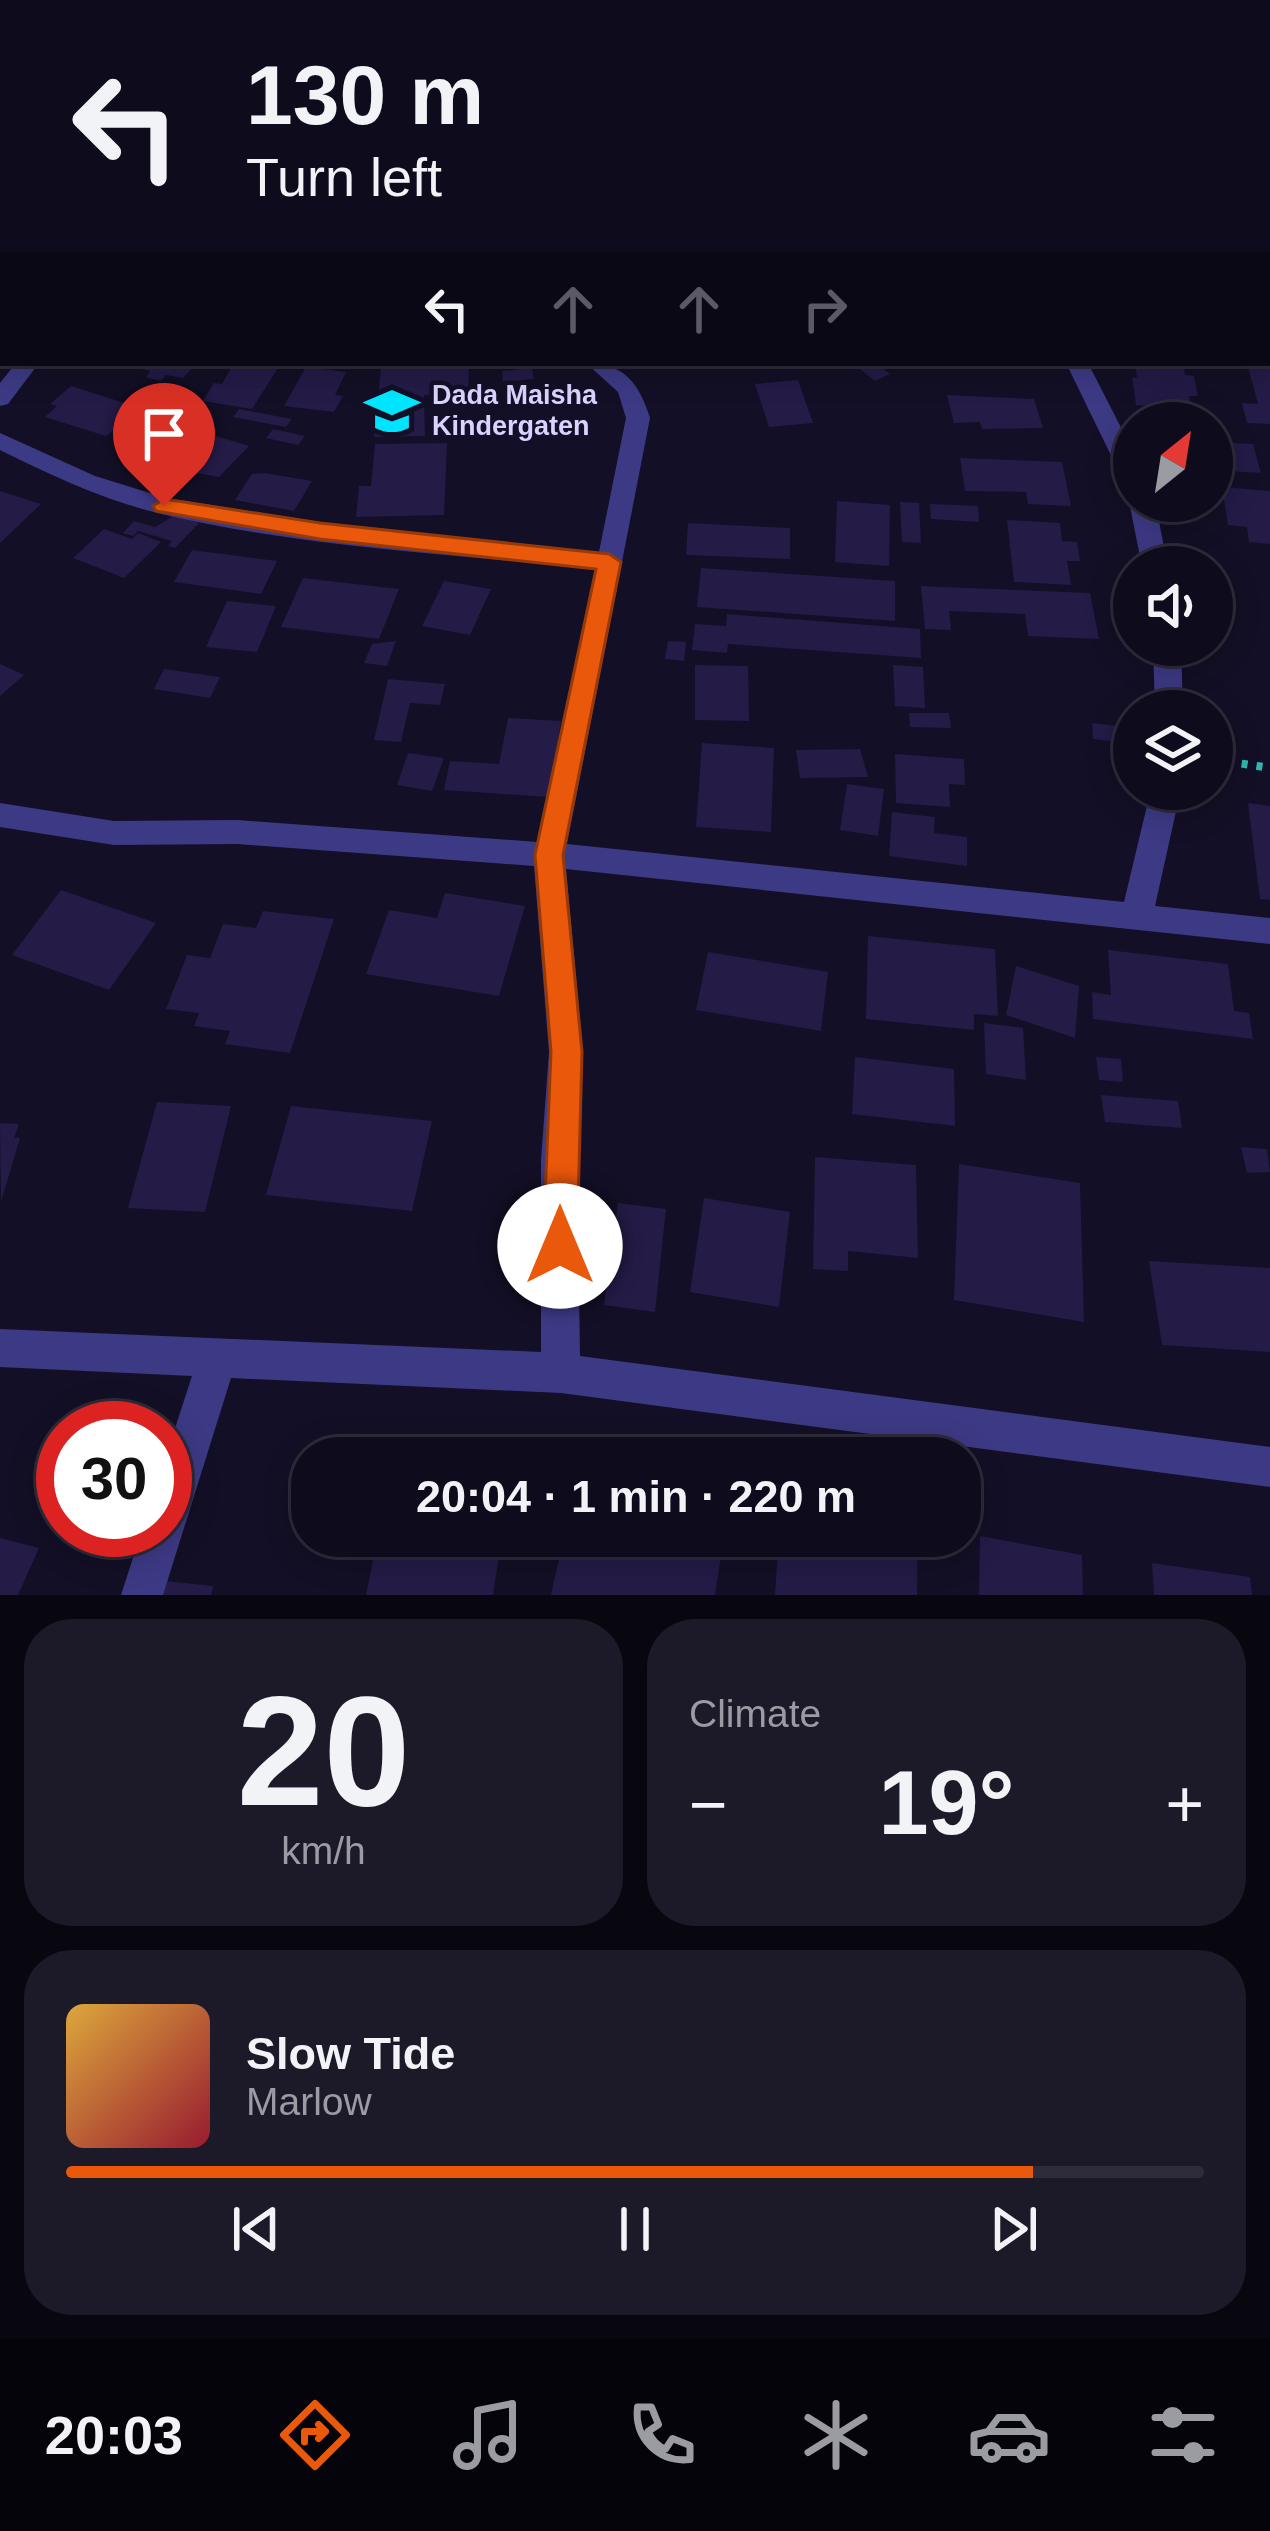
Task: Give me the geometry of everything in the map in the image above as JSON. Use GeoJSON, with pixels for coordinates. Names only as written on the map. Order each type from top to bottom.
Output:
{"type":"FeatureCollection","features":[{"type":"Feature","properties":{"kind":"street"},"geometry":{"type":"LineString","coordinates":[[0,399],[26,366]]}},
{"type":"Feature","properties":{"kind":"street"},"geometry":{"type":"LineString","coordinates":[[561,1373],[559,1160],[566,1052],[549,855],[638,418],[629,388],[601,366]]}},
{"type":"Feature","properties":{"kind":"street"},"geometry":{"type":"LineString","coordinates":[[1078,366],[1113,436]]}},
{"type":"Feature","properties":{"kind":"street"},"geometry":{"type":"LineString","coordinates":[[0,441],[86,482],[164,506],[320,531],[609,562]]}},
{"type":"Feature","properties":{"kind":"street"},"geometry":{"type":"LineString","coordinates":[[1137,917],[1161,810]]}},
{"type":"Feature","properties":{"kind":"street"},"geometry":{"type":"LineString","coordinates":[[0,815],[114,833],[237,832],[549,855],[1270,931]]}},
{"type":"Feature","properties":{"kind":"street"},"geometry":{"type":"LineString","coordinates":[[0,1348],[561,1373],[1270,1467]]}},
{"type":"Feature","properties":{"kind":"street"},"geometry":{"type":"LineString","coordinates":[[192,1439],[217,1360]]}},
{"type":"Feature","properties":{"kind":"street"},"geometry":{"type":"LineString","coordinates":[[142,1595],[154,1557]]}},
{"type":"Feature","properties":{"kind":"path"},"geometry":{"type":"LineString","coordinates":[[1233,762],[1270,768]]}},
{"type":"Feature","properties":{"kind":"building"},"geometry":{"type":"Polygon","coordinates":[[[131,366],[194,366],[183,378],[166,375],[161,381],[146,377],[150,371],[131,366]]]}},
{"type":"Feature","properties":{"kind":"building"},"geometry":{"type":"Polygon","coordinates":[[[232,366],[278,368],[252,409],[203,401],[214,383],[222,384],[232,366]]]}},
{"type":"Feature","properties":{"kind":"building"},"geometry":{"type":"Polygon","coordinates":[[[469,366],[468,394],[424,395],[425,436],[374,437],[381,368],[469,366]]]}},
{"type":"Feature","properties":{"kind":"building"},"geometry":{"type":"Polygon","coordinates":[[[856,366],[879,366],[890,374],[875,381],[856,366]]]}},
{"type":"Feature","properties":{"kind":"building"},"geometry":{"type":"Polygon","coordinates":[[[1135,366],[1184,366],[1185,375],[1194,376],[1198,396],[1189,396],[1190,402],[1136,402],[1132,377],[1137,378],[1135,366]]]}},
{"type":"Feature","properties":{"kind":"building"},"geometry":{"type":"Polygon","coordinates":[[[1270,366],[1270,424],[1247,423],[1242,403],[1258,404],[1248,367],[1270,366]]]}},
{"type":"Feature","properties":{"kind":"building"},"geometry":{"type":"Polygon","coordinates":[[[306,367],[346,372],[335,395],[343,396],[334,412],[284,406],[306,367]]]}},
{"type":"Feature","properties":{"kind":"building"},"geometry":{"type":"Polygon","coordinates":[[[532,368],[534,379],[503,382],[502,371],[532,368]]]}},
{"type":"Feature","properties":{"kind":"building"},"geometry":{"type":"Polygon","coordinates":[[[798,380],[813,423],[769,427],[755,384],[798,380]]]}},
{"type":"Feature","properties":{"kind":"building"},"geometry":{"type":"Polygon","coordinates":[[[71,386],[140,410],[106,436],[45,417],[57,406],[50,404],[71,386]]]}},
{"type":"Feature","properties":{"kind":"building"},"geometry":{"type":"Polygon","coordinates":[[[947,395],[1034,399],[1043,428],[982,429],[980,422],[954,423],[947,395]]]}},
{"type":"Feature","properties":{"kind":"building"},"geometry":{"type":"Polygon","coordinates":[[[239,409],[292,419],[286,427],[233,417],[239,409]]]}},
{"type":"Feature","properties":{"kind":"building"},"geometry":{"type":"Polygon","coordinates":[[[192,429],[249,446],[219,477],[174,469],[179,464],[162,458],[192,429]]]}},
{"type":"Feature","properties":{"kind":"building"},"geometry":{"type":"Polygon","coordinates":[[[273,429],[305,436],[298,445],[266,438],[273,429]]]}},
{"type":"Feature","properties":{"kind":"building"},"geometry":{"type":"Polygon","coordinates":[[[447,443],[444,515],[356,517],[359,486],[371,486],[375,444],[447,443]]]}},
{"type":"Feature","properties":{"kind":"building"},"geometry":{"type":"Polygon","coordinates":[[[1233,443],[1253,444],[1261,473],[1233,471],[1233,443]]]}},
{"type":"Feature","properties":{"kind":"building"},"geometry":{"type":"Polygon","coordinates":[[[960,458],[1062,462],[1071,506],[1028,504],[1026,492],[965,491],[960,458]]]}},
{"type":"Feature","properties":{"kind":"building"},"geometry":{"type":"Polygon","coordinates":[[[252,474],[312,481],[294,511],[235,500],[252,474]]]}},
{"type":"Feature","properties":{"kind":"building"},"geometry":{"type":"Polygon","coordinates":[[[1233,488],[1270,491],[1270,544],[1249,542],[1247,527],[1228,525],[1233,522],[1233,488]]]}},
{"type":"Feature","properties":{"kind":"building"},"geometry":{"type":"Polygon","coordinates":[[[0,491],[41,504],[0,543],[0,491]]]}},
{"type":"Feature","properties":{"kind":"building"},"geometry":{"type":"Polygon","coordinates":[[[837,501],[890,505],[889,566],[835,562],[837,501]]]}},
{"type":"Feature","properties":{"kind":"building"},"geometry":{"type":"Polygon","coordinates":[[[900,502],[919,503],[921,543],[902,542],[900,502]]]}},
{"type":"Feature","properties":{"kind":"building"},"geometry":{"type":"Polygon","coordinates":[[[930,504],[978,506],[979,522],[931,519],[930,504]]]}},
{"type":"Feature","properties":{"kind":"building"},"geometry":{"type":"Polygon","coordinates":[[[175,515],[199,523],[175,548],[168,546],[172,541],[138,531],[133,536],[123,533],[134,521],[155,527],[175,515]]]}},
{"type":"Feature","properties":{"kind":"building"},"geometry":{"type":"Polygon","coordinates":[[[1007,520],[1060,523],[1062,541],[1077,542],[1080,561],[1067,561],[1071,585],[1014,582],[1007,520]]]}},
{"type":"Feature","properties":{"kind":"building"},"geometry":{"type":"Polygon","coordinates":[[[688,523],[790,528],[790,559],[686,555],[688,523]]]}},
{"type":"Feature","properties":{"kind":"building"},"geometry":{"type":"Polygon","coordinates":[[[104,529],[132,539],[138,533],[161,542],[124,578],[73,558],[104,529]]]}},
{"type":"Feature","properties":{"kind":"building"},"geometry":{"type":"Polygon","coordinates":[[[192,550],[277,561],[261,594],[174,582],[192,550]]]}},
{"type":"Feature","properties":{"kind":"building"},"geometry":{"type":"Polygon","coordinates":[[[701,568],[895,581],[895,621],[697,607],[701,568]]]}},
{"type":"Feature","properties":{"kind":"building"},"geometry":{"type":"Polygon","coordinates":[[[303,578],[399,589],[379,639],[281,627],[303,578]]]}},
{"type":"Feature","properties":{"kind":"building"},"geometry":{"type":"Polygon","coordinates":[[[444,581],[491,589],[470,635],[422,626],[444,581]]]}},
{"type":"Feature","properties":{"kind":"building"},"geometry":{"type":"Polygon","coordinates":[[[921,586],[1090,593],[1099,639],[1028,636],[1025,614],[949,611],[951,630],[925,629],[921,586]]]}},
{"type":"Feature","properties":{"kind":"building"},"geometry":{"type":"Polygon","coordinates":[[[227,601],[276,606],[257,652],[206,647],[227,601]]]}},
{"type":"Feature","properties":{"kind":"building"},"geometry":{"type":"Polygon","coordinates":[[[727,614],[920,629],[921,658],[728,644],[727,653],[692,650],[695,624],[726,626],[727,614]]]}},
{"type":"Feature","properties":{"kind":"building"},"geometry":{"type":"Polygon","coordinates":[[[396,641],[387,666],[364,663],[372,644],[396,641]]]}},
{"type":"Feature","properties":{"kind":"building"},"geometry":{"type":"Polygon","coordinates":[[[668,641],[686,642],[684,661],[665,659],[668,641]]]}},
{"type":"Feature","properties":{"kind":"building"},"geometry":{"type":"Polygon","coordinates":[[[0,664],[24,675],[0,696],[0,664]]]}},
{"type":"Feature","properties":{"kind":"building"},"geometry":{"type":"Polygon","coordinates":[[[695,665],[748,666],[749,721],[695,720],[695,665]]]}},
{"type":"Feature","properties":{"kind":"building"},"geometry":{"type":"Polygon","coordinates":[[[893,665],[923,667],[925,708],[895,706],[893,665]]]}},
{"type":"Feature","properties":{"kind":"building"},"geometry":{"type":"Polygon","coordinates":[[[164,669],[220,677],[210,698],[154,689],[164,669]]]}},
{"type":"Feature","properties":{"kind":"building"},"geometry":{"type":"Polygon","coordinates":[[[388,679],[445,684],[440,705],[410,703],[401,742],[374,740],[388,679]]]}},
{"type":"Feature","properties":{"kind":"building"},"geometry":{"type":"Polygon","coordinates":[[[909,713],[949,713],[951,728],[910,727],[909,713]]]}},
{"type":"Feature","properties":{"kind":"building"},"geometry":{"type":"Polygon","coordinates":[[[508,718],[561,721],[549,797],[444,790],[450,761],[499,764],[508,718]]]}},
{"type":"Feature","properties":{"kind":"building"},"geometry":{"type":"Polygon","coordinates":[[[1092,723],[1113,726],[1113,741],[1093,739],[1092,723]]]}},
{"type":"Feature","properties":{"kind":"building"},"geometry":{"type":"Polygon","coordinates":[[[702,743],[774,748],[771,832],[696,827],[702,743]]]}},
{"type":"Feature","properties":{"kind":"building"},"geometry":{"type":"Polygon","coordinates":[[[860,749],[868,777],[800,778],[796,750],[860,749]]]}},
{"type":"Feature","properties":{"kind":"building"},"geometry":{"type":"Polygon","coordinates":[[[408,753],[444,758],[432,791],[397,785],[408,753]]]}},
{"type":"Feature","properties":{"kind":"building"},"geometry":{"type":"Polygon","coordinates":[[[895,754],[964,759],[965,785],[949,784],[950,807],[896,803],[895,754]]]}},
{"type":"Feature","properties":{"kind":"building"},"geometry":{"type":"Polygon","coordinates":[[[847,784],[884,789],[878,836],[840,830],[847,784]]]}},
{"type":"Feature","properties":{"kind":"building"},"geometry":{"type":"Polygon","coordinates":[[[1248,803],[1270,806],[1270,900],[1260,899],[1248,803]]]}},
{"type":"Feature","properties":{"kind":"building"},"geometry":{"type":"Polygon","coordinates":[[[892,812],[935,817],[934,833],[967,837],[967,866],[889,856],[892,812]]]}},
{"type":"Feature","properties":{"kind":"building"},"geometry":{"type":"Polygon","coordinates":[[[61,890],[156,923],[109,990],[12,955],[61,890]]]}},
{"type":"Feature","properties":{"kind":"building"},"geometry":{"type":"Polygon","coordinates":[[[445,893],[525,906],[499,996],[366,974],[389,910],[437,918],[445,893]]]}},
{"type":"Feature","properties":{"kind":"building"},"geometry":{"type":"Polygon","coordinates":[[[263,911],[334,919],[290,1053],[225,1044],[230,1031],[194,1026],[199,1013],[166,1009],[187,955],[210,958],[223,924],[256,928],[263,911]]]}},
{"type":"Feature","properties":{"kind":"building"},"geometry":{"type":"Polygon","coordinates":[[[868,936],[995,949],[998,1016],[974,1014],[974,1030],[866,1019],[868,936]]]}},
{"type":"Feature","properties":{"kind":"building"},"geometry":{"type":"Polygon","coordinates":[[[1108,950],[1228,964],[1234,1011],[1249,1013],[1253,1039],[1093,1019],[1092,992],[1111,995],[1108,950]]]}},
{"type":"Feature","properties":{"kind":"building"},"geometry":{"type":"Polygon","coordinates":[[[708,952],[828,972],[821,1031],[696,1010],[708,952]]]}},
{"type":"Feature","properties":{"kind":"building"},"geometry":{"type":"Polygon","coordinates":[[[1016,966],[1079,986],[1075,1038],[1006,1015],[1016,966]]]}},
{"type":"Feature","properties":{"kind":"building"},"geometry":{"type":"Polygon","coordinates":[[[984,1023],[1023,1028],[1026,1080],[986,1074],[984,1023]]]}},
{"type":"Feature","properties":{"kind":"building"},"geometry":{"type":"Polygon","coordinates":[[[855,1057],[954,1069],[955,1126],[852,1114],[855,1057]]]}},
{"type":"Feature","properties":{"kind":"building"},"geometry":{"type":"Polygon","coordinates":[[[1096,1057],[1121,1059],[1123,1082],[1099,1080],[1096,1057]]]}},
{"type":"Feature","properties":{"kind":"building"},"geometry":{"type":"Polygon","coordinates":[[[1101,1095],[1178,1101],[1182,1128],[1105,1122],[1101,1095]]]}},
{"type":"Feature","properties":{"kind":"building"},"geometry":{"type":"Polygon","coordinates":[[[157,1102],[231,1106],[205,1212],[128,1208],[157,1102]]]}},
{"type":"Feature","properties":{"kind":"building"},"geometry":{"type":"Polygon","coordinates":[[[291,1106],[432,1121],[412,1211],[266,1195],[291,1106]]]}},
{"type":"Feature","properties":{"kind":"building"},"geometry":{"type":"Polygon","coordinates":[[[0,1123],[19,1124],[14,1138],[20,1138],[1,1202],[0,1123]]]}},
{"type":"Feature","properties":{"kind":"building"},"geometry":{"type":"Polygon","coordinates":[[[1241,1147],[1267,1149],[1270,1172],[1247,1173],[1241,1147]]]}},
{"type":"Feature","properties":{"kind":"building"},"geometry":{"type":"Polygon","coordinates":[[[815,1157],[916,1165],[918,1258],[848,1251],[848,1271],[813,1269],[815,1157]]]}},
{"type":"Feature","properties":{"kind":"building"},"geometry":{"type":"Polygon","coordinates":[[[959,1164],[1080,1183],[1084,1322],[954,1300],[959,1164]]]}},
{"type":"Feature","properties":{"kind":"building"},"geometry":{"type":"Polygon","coordinates":[[[704,1198],[790,1212],[779,1307],[690,1292],[704,1198]]]}},
{"type":"Feature","properties":{"kind":"building"},"geometry":{"type":"Polygon","coordinates":[[[618,1203],[666,1209],[655,1312],[604,1305],[618,1203]]]}},
{"type":"Feature","properties":{"kind":"building"},"geometry":{"type":"Polygon","coordinates":[[[1149,1261],[1270,1268],[1270,1352],[1162,1345],[1149,1261]]]}},
{"type":"Feature","properties":{"kind":"building"},"geometry":{"type":"Polygon","coordinates":[[[981,1536],[1082,1555],[1083,1595],[979,1595],[981,1536]]]}},
{"type":"Feature","properties":{"kind":"building"},"geometry":{"type":"Polygon","coordinates":[[[0,1538],[36,1547],[18,1595],[0,1595],[0,1538]]]}},
{"type":"Feature","properties":{"kind":"building"},"geometry":{"type":"Polygon","coordinates":[[[374,1557],[499,1557],[493,1595],[366,1595],[374,1557]]]}},
{"type":"Feature","properties":{"kind":"building"},"geometry":{"type":"Polygon","coordinates":[[[559,1557],[721,1557],[715,1595],[551,1595],[559,1557]]]}},
{"type":"Feature","properties":{"kind":"building"},"geometry":{"type":"Polygon","coordinates":[[[778,1557],[918,1557],[917,1595],[775,1595],[778,1557]]]}},
{"type":"Feature","properties":{"kind":"building"},"geometry":{"type":"Polygon","coordinates":[[[1152,1563],[1250,1577],[1252,1595],[1154,1595],[1152,1563]]]}},
{"type":"Feature","properties":{"kind":"building"},"geometry":{"type":"Polygon","coordinates":[[[165,1581],[213,1586],[211,1595],[162,1595],[165,1581]]]}},
{"type":"Feature","properties":{"kind":"place","name":"Dada Maisha Kindergaten"},"geometry":{"type":"Point","coordinates":[392,411]}},
{"type":"Feature","properties":{"kind":"route"},"geometry":{"type":"LineString","coordinates":[[164,506],[320,531],[609,562],[549,855],[566,1052],[559,1160],[560,1246]]}}]}
